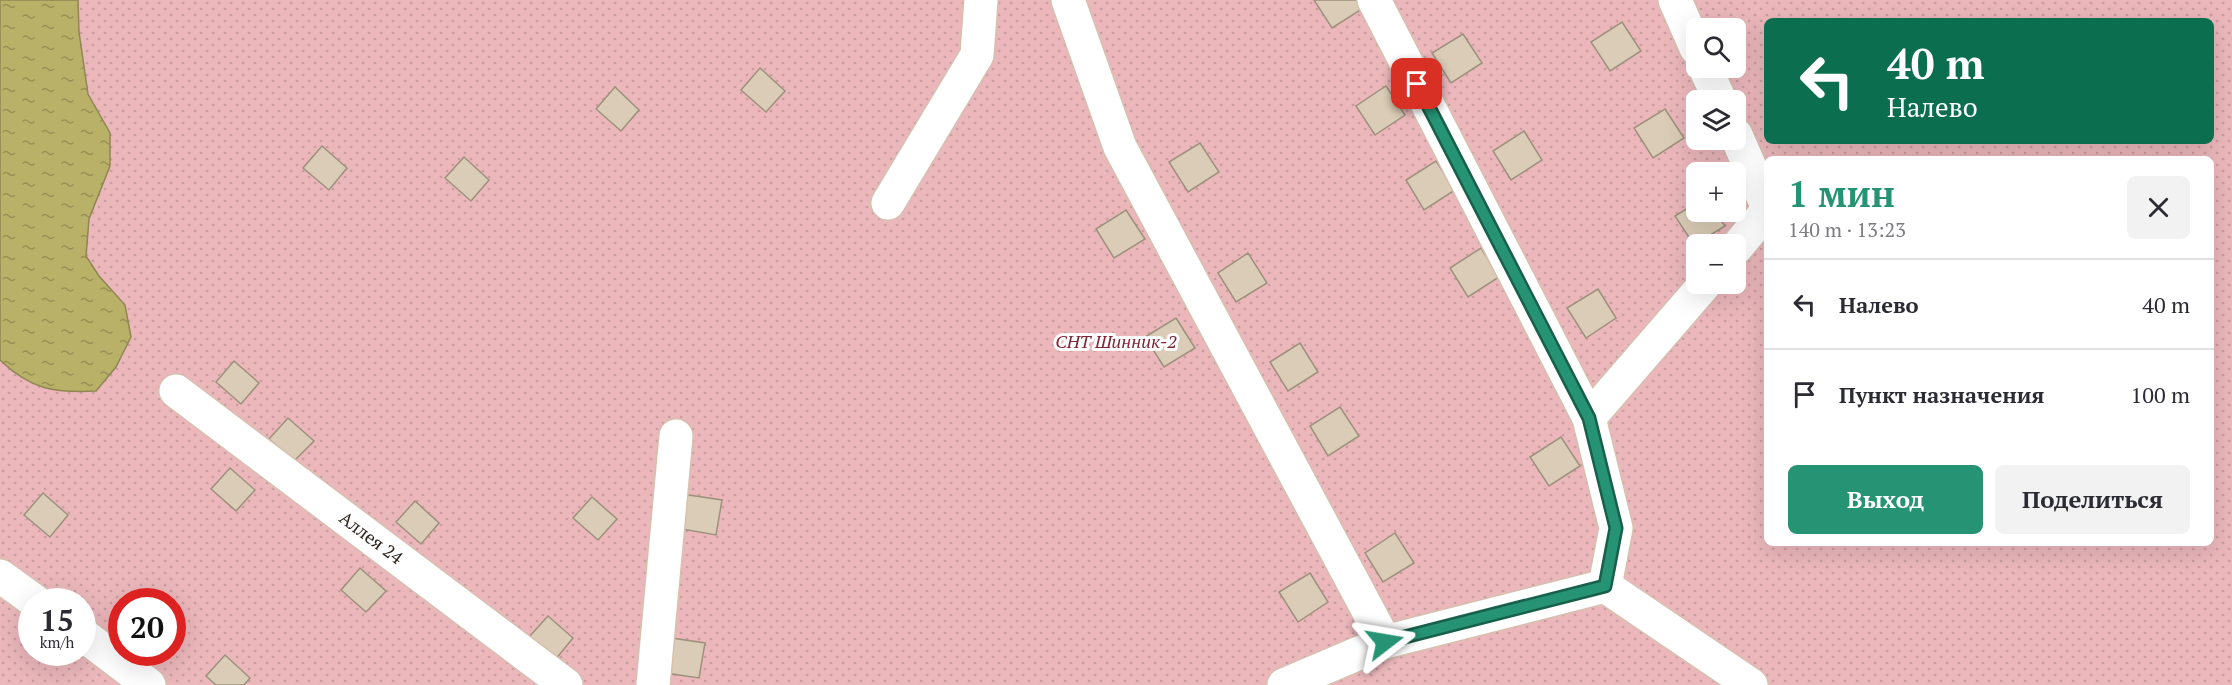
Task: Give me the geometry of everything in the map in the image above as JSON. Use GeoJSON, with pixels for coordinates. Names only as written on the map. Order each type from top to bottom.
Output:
{"type":"FeatureCollection","features":[{"type":"Feature","properties":{"kind":"lane"},"geometry":{"type":"LineString","coordinates":[[888,202],[977,55],[981,0]]}},
{"type":"Feature","properties":{"kind":"lane"},"geometry":{"type":"LineString","coordinates":[[1068,0],[1120,147],[1385,642]]}},
{"type":"Feature","properties":{"kind":"lane"},"geometry":{"type":"LineString","coordinates":[[1374,0],[1589,418],[1616,528],[1605,586]]}},
{"type":"Feature","properties":{"kind":"lane"},"geometry":{"type":"LineString","coordinates":[[1675,0],[1686,25]]}},
{"type":"Feature","properties":{"kind":"lane"},"geometry":{"type":"LineString","coordinates":[[1743,150],[1764,199]]}},
{"type":"Feature","properties":{"kind":"lane"},"geometry":{"type":"LineString","coordinates":[[1746,236],[1764,215]]}},
{"type":"Feature","properties":{"kind":"lane"},"geometry":{"type":"LineString","coordinates":[[1589,418],[1696,294]]}},
{"type":"Feature","properties":{"kind":"lane","name":"Аллея 24"},"geometry":{"type":"LineString","coordinates":[[176,391],[566,685]]}},
{"type":"Feature","properties":{"kind":"lane"},"geometry":{"type":"LineString","coordinates":[[653,685],[675,436]]}},
{"type":"Feature","properties":{"kind":"lane"},"geometry":{"type":"LineString","coordinates":[[0,576],[18,589]]}},
{"type":"Feature","properties":{"kind":"lane"},"geometry":{"type":"LineString","coordinates":[[1284,685],[1385,642],[1605,586],[1751,685]]}},
{"type":"Feature","properties":{"kind":"lane"},"geometry":{"type":"LineString","coordinates":[[96,645],[149,685]]}},
{"type":"Feature","properties":{"kind":"green space","name":"СНТ Шинник-2"},"geometry":{"type":"Polygon","coordinates":[[[0,0],[2232,0],[2232,685],[0,685],[0,0]]]}},
{"type":"Feature","properties":{"kind":"water"},"geometry":{"type":"Polygon","coordinates":[[[0,0],[78,0],[79,32],[88,94],[110,133],[110,166],[89,219],[86,256],[99,276],[125,305],[131,337],[116,367],[96,391],[44,388],[22,378],[0,360],[0,0]]]}},
{"type":"Feature","properties":{"kind":"building"},"geometry":{"type":"Polygon","coordinates":[[[1314,0],[1357,0],[1362,9],[1332,28],[1314,0]]]}},
{"type":"Feature","properties":{"kind":"building"},"geometry":{"type":"Polygon","coordinates":[[[1622,22],[1641,51],[1610,71],[1591,42],[1622,22]]]}},
{"type":"Feature","properties":{"kind":"building"},"geometry":{"type":"Polygon","coordinates":[[[1463,34],[1482,63],[1451,83],[1432,53],[1463,34]]]}},
{"type":"Feature","properties":{"kind":"building"},"geometry":{"type":"Polygon","coordinates":[[[760,68],[785,91],[766,112],[741,90],[760,68]]]}},
{"type":"Feature","properties":{"kind":"building"},"geometry":{"type":"Polygon","coordinates":[[[1386,86],[1405,115],[1375,135],[1356,106],[1386,86]]]}},
{"type":"Feature","properties":{"kind":"building"},"geometry":{"type":"Polygon","coordinates":[[[615,87],[639,110],[621,131],[596,109],[615,87]]]}},
{"type":"Feature","properties":{"kind":"building"},"geometry":{"type":"Polygon","coordinates":[[[1665,109],[1684,138],[1653,158],[1634,128],[1665,109]]]}},
{"type":"Feature","properties":{"kind":"building"},"geometry":{"type":"Polygon","coordinates":[[[1524,131],[1542,160],[1511,180],[1493,151],[1524,131]]]}},
{"type":"Feature","properties":{"kind":"building"},"geometry":{"type":"Polygon","coordinates":[[[1200,143],[1219,172],[1188,192],[1169,162],[1200,143]]]}},
{"type":"Feature","properties":{"kind":"building"},"geometry":{"type":"Polygon","coordinates":[[[322,146],[347,168],[329,190],[303,168],[322,146]]]}},
{"type":"Feature","properties":{"kind":"building"},"geometry":{"type":"Polygon","coordinates":[[[464,157],[489,180],[471,201],[445,178],[464,157]]]}},
{"type":"Feature","properties":{"kind":"building"},"geometry":{"type":"Polygon","coordinates":[[[1436,161],[1455,190],[1424,210],[1406,180],[1436,161]]]}},
{"type":"Feature","properties":{"kind":"building"},"geometry":{"type":"Polygon","coordinates":[[[1686,209],[1686,222],[1722,222],[1725,226],[1712,234],[1687,234],[1675,216],[1686,209]]]}},
{"type":"Feature","properties":{"kind":"building"},"geometry":{"type":"Polygon","coordinates":[[[1126,210],[1145,239],[1114,258],[1096,229],[1126,210]]]}},
{"type":"Feature","properties":{"kind":"building"},"geometry":{"type":"Polygon","coordinates":[[[1481,248],[1499,277],[1468,297],[1450,268],[1481,248]]]}},
{"type":"Feature","properties":{"kind":"building"},"geometry":{"type":"Polygon","coordinates":[[[1248,253],[1267,283],[1236,302],[1218,273],[1248,253]]]}},
{"type":"Feature","properties":{"kind":"building"},"geometry":{"type":"Polygon","coordinates":[[[1598,289],[1616,318],[1586,338],[1567,308],[1598,289]]]}},
{"type":"Feature","properties":{"kind":"building"},"geometry":{"type":"Polygon","coordinates":[[[1176,318],[1195,348],[1164,367],[1145,337],[1176,318]]]}},
{"type":"Feature","properties":{"kind":"building"},"geometry":{"type":"Polygon","coordinates":[[[1300,343],[1318,372],[1288,391],[1270,362],[1300,343]]]}},
{"type":"Feature","properties":{"kind":"building"},"geometry":{"type":"Polygon","coordinates":[[[234,361],[259,383],[241,404],[216,382],[234,361]]]}},
{"type":"Feature","properties":{"kind":"building"},"geometry":{"type":"Polygon","coordinates":[[[1340,407],[1359,436],[1328,456],[1310,426],[1340,407]]]}},
{"type":"Feature","properties":{"kind":"building"},"geometry":{"type":"Polygon","coordinates":[[[288,418],[314,441],[294,461],[269,439],[288,418]]]}},
{"type":"Feature","properties":{"kind":"building"},"geometry":{"type":"Polygon","coordinates":[[[1561,437],[1580,466],[1549,486],[1530,457],[1561,437]]]}},
{"type":"Feature","properties":{"kind":"building"},"geometry":{"type":"Polygon","coordinates":[[[230,468],[255,490],[236,511],[211,489],[230,468]]]}},
{"type":"Feature","properties":{"kind":"building"},"geometry":{"type":"Polygon","coordinates":[[[43,493],[68,515],[50,537],[24,515],[43,493]]]}},
{"type":"Feature","properties":{"kind":"building"},"geometry":{"type":"Polygon","coordinates":[[[682,494],[722,500],[716,535],[676,528],[682,494]]]}},
{"type":"Feature","properties":{"kind":"building"},"geometry":{"type":"Polygon","coordinates":[[[592,497],[617,519],[598,540],[573,518],[592,497]]]}},
{"type":"Feature","properties":{"kind":"building"},"geometry":{"type":"Polygon","coordinates":[[[415,501],[439,523],[421,544],[396,522],[415,501]]]}},
{"type":"Feature","properties":{"kind":"building"},"geometry":{"type":"Polygon","coordinates":[[[1395,533],[1414,563],[1383,582],[1365,553],[1395,533]]]}},
{"type":"Feature","properties":{"kind":"building"},"geometry":{"type":"Polygon","coordinates":[[[360,568],[386,591],[366,612],[341,590],[360,568]]]}},
{"type":"Feature","properties":{"kind":"building"},"geometry":{"type":"Polygon","coordinates":[[[1310,573],[1328,602],[1298,622],[1279,592],[1310,573]]]}},
{"type":"Feature","properties":{"kind":"building"},"geometry":{"type":"Polygon","coordinates":[[[548,616],[573,638],[555,660],[529,637],[548,616]]]}},
{"type":"Feature","properties":{"kind":"building"},"geometry":{"type":"Polygon","coordinates":[[[665,637],[705,643],[699,678],[659,672],[665,637]]]}},
{"type":"Feature","properties":{"kind":"building"},"geometry":{"type":"Polygon","coordinates":[[[225,655],[250,678],[244,685],[216,685],[206,676],[225,655]]]}},
{"type":"Feature","properties":{"kind":"route"},"geometry":{"type":"LineString","coordinates":[[1385,642],[1605,586],[1616,528],[1589,418],[1417,84]]}}]}
